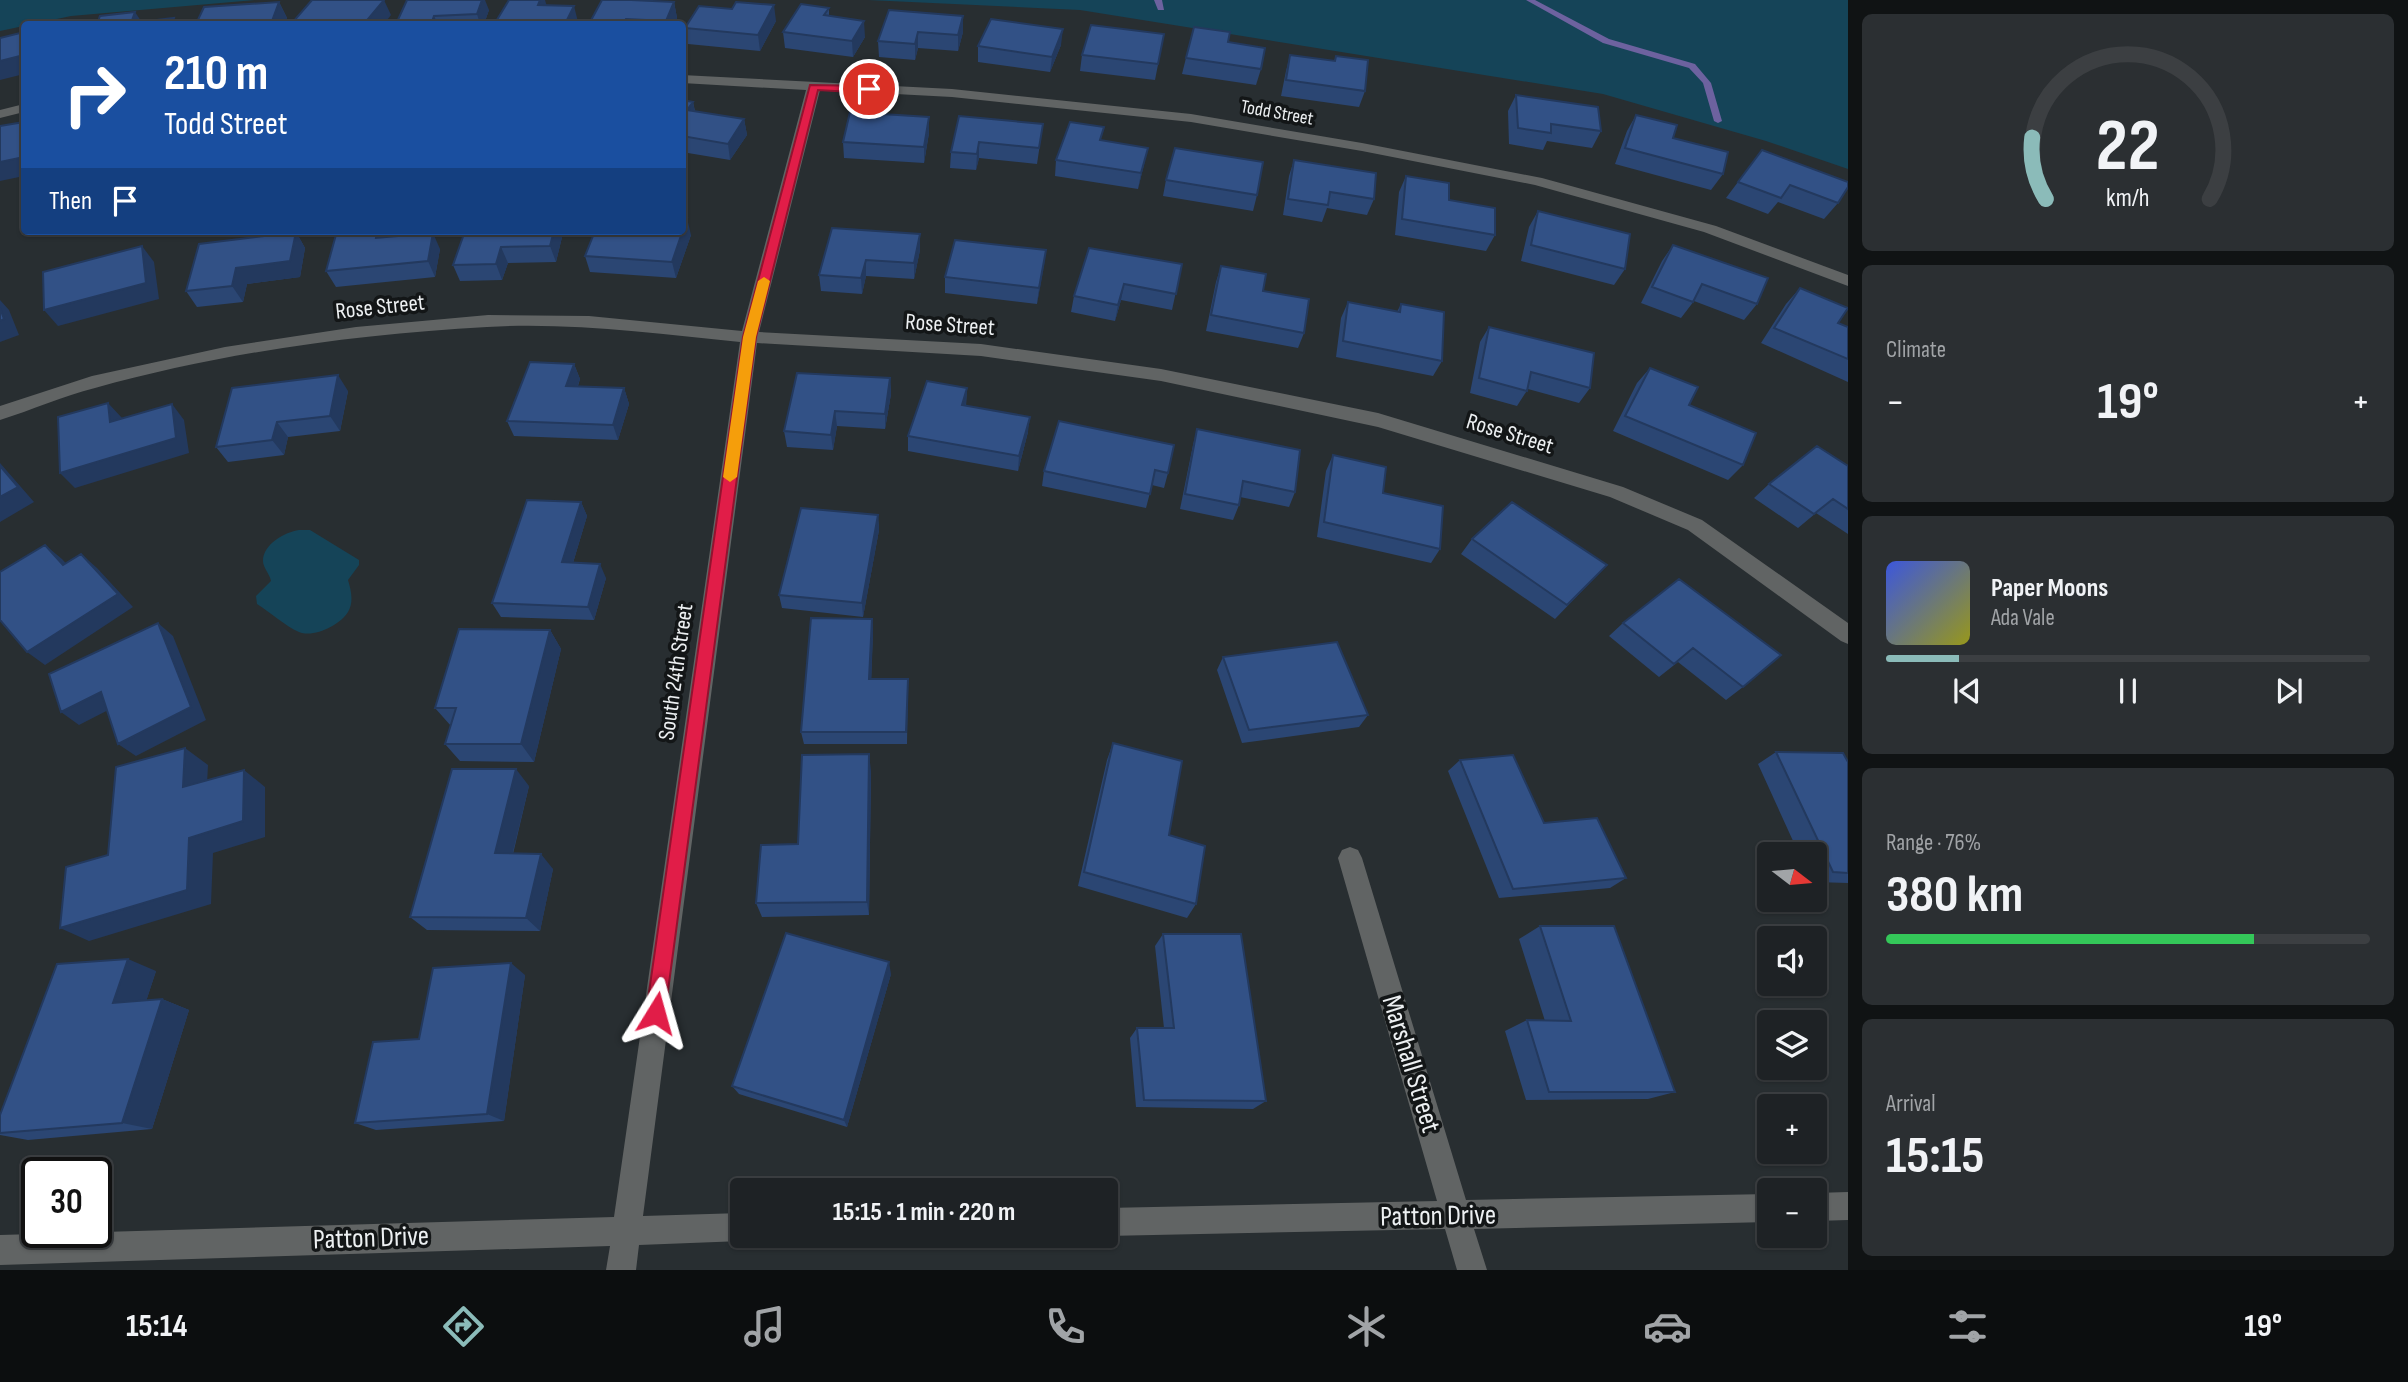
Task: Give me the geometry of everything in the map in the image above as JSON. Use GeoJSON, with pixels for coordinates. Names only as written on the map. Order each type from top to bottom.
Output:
{"type":"FeatureCollection","features":[{"type":"Feature","properties":{"kind":"street","name":"Todd Street"},"geometry":{"type":"LineString","coordinates":[[686,79],[953,93],[1191,118],[1375,149],[1551,184],[1710,229],[1848,281]]}},
{"type":"Feature","properties":{"kind":"street","name":"South 24th Street"},"geometry":{"type":"LineString","coordinates":[[621,1270],[749,337],[814,87]]}},
{"type":"Feature","properties":{"kind":"street"},"geometry":{"type":"LineString","coordinates":[[0,114],[21,109]]}},
{"type":"Feature","properties":{"kind":"street","name":"Rose Street"},"geometry":{"type":"LineString","coordinates":[[0,413],[92,382],[225,353],[356,333],[488,321],[577,322],[749,337],[981,350],[1161,375],[1378,420],[1616,492],[1695,525],[1848,635]]}},
{"type":"Feature","properties":{"kind":"street","name":"Marshall Street"},"geometry":{"type":"LineString","coordinates":[[1350,858],[1472,1270]]}},
{"type":"Feature","properties":{"kind":"street"},"geometry":{"type":"LineString","coordinates":[[1827,1207],[1848,1206]]}},
{"type":"Feature","properties":{"kind":"street","name":"Patton Drive"},"geometry":{"type":"LineString","coordinates":[[1118,1222],[1757,1208]]}},
{"type":"Feature","properties":{"kind":"street","name":"Patton Drive"},"geometry":{"type":"LineString","coordinates":[[0,1250],[730,1227]]}},
{"type":"Feature","properties":{"kind":"shaded area"},"geometry":{"type":"Polygon","coordinates":[[[0,0],[255,0],[71,16],[47,21],[21,21],[21,27],[0,31],[0,0]]]}},
{"type":"Feature","properties":{"kind":"shaded area"},"geometry":{"type":"Polygon","coordinates":[[[868,0],[1848,0],[1848,169],[1766,141],[1603,94],[1080,10],[868,0]]]}},
{"type":"Feature","properties":{"kind":"shaded area"},"geometry":{"type":"Polygon","coordinates":[[[299,530],[310,530],[359,560],[359,565],[348,580],[351,600],[348,612],[333,626],[319,632],[299,632],[257,604],[256,596],[271,581],[263,564],[267,549],[281,536],[299,530]]]}},
{"type":"Feature","properties":{"kind":"building"},"geometry":{"type":"Polygon","coordinates":[[[312,0],[384,0],[366,21],[294,21],[312,0]]]}},
{"type":"Feature","properties":{"kind":"building"},"geometry":{"type":"Polygon","coordinates":[[[407,0],[482,0],[477,14],[434,16],[432,21],[397,21],[407,0]]]}},
{"type":"Feature","properties":{"kind":"building"},"geometry":{"type":"Polygon","coordinates":[[[509,0],[540,0],[538,5],[574,6],[566,21],[496,21],[509,0]]]}},
{"type":"Feature","properties":{"kind":"building"},"geometry":{"type":"Polygon","coordinates":[[[602,0],[674,2],[666,21],[591,21],[602,0]]]}},
{"type":"Feature","properties":{"kind":"building"},"geometry":{"type":"Polygon","coordinates":[[[279,2],[272,21],[197,21],[204,7],[279,2]]]}},
{"type":"Feature","properties":{"kind":"building"},"geometry":{"type":"Polygon","coordinates":[[[736,2],[774,5],[758,35],[686,28],[699,6],[732,9],[736,2]]]}},
{"type":"Feature","properties":{"kind":"building"},"geometry":{"type":"Polygon","coordinates":[[[801,4],[829,8],[824,15],[864,21],[852,41],[783,32],[801,4]]]}},
{"type":"Feature","properties":{"kind":"building"},"geometry":{"type":"Polygon","coordinates":[[[889,10],[963,16],[958,35],[918,32],[915,44],[878,41],[889,10]]]}},
{"type":"Feature","properties":{"kind":"building"},"geometry":{"type":"Polygon","coordinates":[[[135,12],[132,21],[98,21],[100,16],[135,12]]]}},
{"type":"Feature","properties":{"kind":"building"},"geometry":{"type":"Polygon","coordinates":[[[174,18],[173,21],[148,21],[174,18]]]}},
{"type":"Feature","properties":{"kind":"building"},"geometry":{"type":"Polygon","coordinates":[[[991,19],[1063,29],[1052,57],[978,46],[991,19]]]}},
{"type":"Feature","properties":{"kind":"building"},"geometry":{"type":"Polygon","coordinates":[[[1091,25],[1164,34],[1158,64],[1082,55],[1091,25]]]}},
{"type":"Feature","properties":{"kind":"building"},"geometry":{"type":"Polygon","coordinates":[[[1194,27],[1230,32],[1228,42],[1265,48],[1261,69],[1186,58],[1194,27]]]}},
{"type":"Feature","properties":{"kind":"building"},"geometry":{"type":"Polygon","coordinates":[[[21,33],[21,56],[0,61],[0,38],[21,33]]]}},
{"type":"Feature","properties":{"kind":"building"},"geometry":{"type":"Polygon","coordinates":[[[1290,55],[1335,61],[1336,56],[1368,60],[1365,91],[1286,80],[1290,55]]]}},
{"type":"Feature","properties":{"kind":"building"},"geometry":{"type":"Polygon","coordinates":[[[1516,95],[1598,107],[1601,131],[1551,124],[1551,133],[1518,128],[1516,95]]]}},
{"type":"Feature","properties":{"kind":"building"},"geometry":{"type":"Polygon","coordinates":[[[686,101],[693,102],[687,110],[744,119],[728,144],[686,137],[686,101]]]}},
{"type":"Feature","properties":{"kind":"building"},"geometry":{"type":"Polygon","coordinates":[[[850,112],[929,117],[924,147],[843,142],[850,112]]]}},
{"type":"Feature","properties":{"kind":"building"},"geometry":{"type":"Polygon","coordinates":[[[1636,115],[1677,125],[1673,138],[1728,152],[1723,174],[1625,148],[1636,115]]]}},
{"type":"Feature","properties":{"kind":"building"},"geometry":{"type":"Polygon","coordinates":[[[959,116],[1043,124],[1039,148],[979,142],[977,154],[951,152],[959,116]]]}},
{"type":"Feature","properties":{"kind":"building"},"geometry":{"type":"Polygon","coordinates":[[[21,122],[21,158],[0,162],[0,126],[21,122]]]}},
{"type":"Feature","properties":{"kind":"building"},"geometry":{"type":"Polygon","coordinates":[[[1070,122],[1104,127],[1100,140],[1148,148],[1141,173],[1056,160],[1070,122]]]}},
{"type":"Feature","properties":{"kind":"building"},"geometry":{"type":"Polygon","coordinates":[[[1175,148],[1263,162],[1257,195],[1166,180],[1175,148]]]}},
{"type":"Feature","properties":{"kind":"building"},"geometry":{"type":"Polygon","coordinates":[[[1762,150],[1848,182],[1848,187],[1838,203],[1790,185],[1781,198],[1738,182],[1762,150]]]}},
{"type":"Feature","properties":{"kind":"building"},"geometry":{"type":"Polygon","coordinates":[[[1294,160],[1376,173],[1374,199],[1330,192],[1328,205],[1288,199],[1294,160]]]}},
{"type":"Feature","properties":{"kind":"building"},"geometry":{"type":"Polygon","coordinates":[[[1406,176],[1449,183],[1449,200],[1495,208],[1495,235],[1402,219],[1406,176]]]}},
{"type":"Feature","properties":{"kind":"building"},"geometry":{"type":"Polygon","coordinates":[[[1538,211],[1630,234],[1625,269],[1531,245],[1538,211]]]}},
{"type":"Feature","properties":{"kind":"building"},"geometry":{"type":"Polygon","coordinates":[[[832,228],[920,234],[914,263],[866,260],[861,278],[819,275],[832,228]]]}},
{"type":"Feature","properties":{"kind":"building"},"geometry":{"type":"Polygon","coordinates":[[[272,235],[295,235],[290,261],[236,268],[232,286],[186,291],[199,244],[272,235]]]}},
{"type":"Feature","properties":{"kind":"building"},"geometry":{"type":"Polygon","coordinates":[[[336,235],[376,235],[376,238],[433,235],[428,261],[326,271],[336,235]]]}},
{"type":"Feature","properties":{"kind":"building"},"geometry":{"type":"Polygon","coordinates":[[[464,235],[553,235],[550,246],[501,247],[496,264],[453,265],[464,235]]]}},
{"type":"Feature","properties":{"kind":"building"},"geometry":{"type":"Polygon","coordinates":[[[593,235],[681,235],[672,262],[585,256],[593,235]]]}},
{"type":"Feature","properties":{"kind":"building"},"geometry":{"type":"Polygon","coordinates":[[[955,240],[1046,250],[1039,288],[945,277],[955,240]]]}},
{"type":"Feature","properties":{"kind":"building"},"geometry":{"type":"Polygon","coordinates":[[[1673,245],[1768,278],[1757,304],[1702,284],[1693,302],[1652,287],[1673,245]]]}},
{"type":"Feature","properties":{"kind":"building"},"geometry":{"type":"Polygon","coordinates":[[[142,246],[146,283],[44,310],[43,272],[142,246]]]}},
{"type":"Feature","properties":{"kind":"building"},"geometry":{"type":"Polygon","coordinates":[[[1089,248],[1182,264],[1176,294],[1124,284],[1118,305],[1074,296],[1089,248]]]}},
{"type":"Feature","properties":{"kind":"building"},"geometry":{"type":"Polygon","coordinates":[[[1221,266],[1266,274],[1263,291],[1309,299],[1304,333],[1211,315],[1221,266]]]}},
{"type":"Feature","properties":{"kind":"building"},"geometry":{"type":"Polygon","coordinates":[[[1800,288],[1848,308],[1838,323],[1848,327],[1848,359],[1774,328],[1800,288]]]}},
{"type":"Feature","properties":{"kind":"building"},"geometry":{"type":"Polygon","coordinates":[[[1348,302],[1400,312],[1401,304],[1444,312],[1442,361],[1343,341],[1348,302]]]}},
{"type":"Feature","properties":{"kind":"building"},"geometry":{"type":"Polygon","coordinates":[[[1489,327],[1594,353],[1590,388],[1531,372],[1527,391],[1479,378],[1489,327]]]}},
{"type":"Feature","properties":{"kind":"building"},"geometry":{"type":"Polygon","coordinates":[[[530,362],[574,364],[566,386],[624,388],[613,425],[507,421],[530,362]]]}},
{"type":"Feature","properties":{"kind":"building"},"geometry":{"type":"Polygon","coordinates":[[[1650,368],[1698,387],[1689,405],[1756,433],[1743,465],[1625,416],[1650,368]]]}},
{"type":"Feature","properties":{"kind":"building"},"geometry":{"type":"Polygon","coordinates":[[[797,373],[890,378],[885,414],[835,411],[831,435],[784,431],[797,373]]]}},
{"type":"Feature","properties":{"kind":"building"},"geometry":{"type":"Polygon","coordinates":[[[338,375],[330,416],[277,422],[272,440],[216,447],[232,388],[338,375]]]}},
{"type":"Feature","properties":{"kind":"building"},"geometry":{"type":"Polygon","coordinates":[[[927,381],[967,388],[962,405],[1030,417],[1019,456],[908,436],[927,381]]]}},
{"type":"Feature","properties":{"kind":"building"},"geometry":{"type":"Polygon","coordinates":[[[108,403],[110,422],[172,404],[176,438],[60,473],[58,417],[108,403]]]}},
{"type":"Feature","properties":{"kind":"building"},"geometry":{"type":"Polygon","coordinates":[[[1059,421],[1174,445],[1168,473],[1155,470],[1150,494],[1044,471],[1059,421]]]}},
{"type":"Feature","properties":{"kind":"building"},"geometry":{"type":"Polygon","coordinates":[[[1197,429],[1300,450],[1295,492],[1243,481],[1239,505],[1185,494],[1197,429]]]}},
{"type":"Feature","properties":{"kind":"building"},"geometry":{"type":"Polygon","coordinates":[[[1817,446],[1848,466],[1848,509],[1833,499],[1814,514],[1769,484],[1817,446]]]}},
{"type":"Feature","properties":{"kind":"building"},"geometry":{"type":"Polygon","coordinates":[[[1333,455],[1386,467],[1383,493],[1443,506],[1440,549],[1324,522],[1333,455]]]}},
{"type":"Feature","properties":{"kind":"building"},"geometry":{"type":"Polygon","coordinates":[[[0,466],[18,487],[0,497],[0,466]]]}},
{"type":"Feature","properties":{"kind":"building"},"geometry":{"type":"Polygon","coordinates":[[[527,500],[581,502],[562,562],[600,564],[588,607],[492,603],[527,500]]]}},
{"type":"Feature","properties":{"kind":"building"},"geometry":{"type":"Polygon","coordinates":[[[1512,502],[1607,565],[1567,605],[1472,539],[1512,502]]]}},
{"type":"Feature","properties":{"kind":"building"},"geometry":{"type":"Polygon","coordinates":[[[801,508],[878,515],[862,603],[779,595],[801,508]]]}},
{"type":"Feature","properties":{"kind":"building"},"geometry":{"type":"Polygon","coordinates":[[[45,545],[63,565],[81,554],[118,594],[27,652],[0,620],[0,572],[45,545]]]}},
{"type":"Feature","properties":{"kind":"building"},"geometry":{"type":"Polygon","coordinates":[[[1679,579],[1781,655],[1743,687],[1693,648],[1674,664],[1623,623],[1679,579]]]}},
{"type":"Feature","properties":{"kind":"building"},"geometry":{"type":"Polygon","coordinates":[[[811,618],[872,619],[869,679],[908,679],[906,732],[801,732],[811,618]]]}},
{"type":"Feature","properties":{"kind":"building"},"geometry":{"type":"Polygon","coordinates":[[[158,623],[191,707],[118,744],[101,692],[61,712],[49,674],[158,623]]]}},
{"type":"Feature","properties":{"kind":"building"},"geometry":{"type":"Polygon","coordinates":[[[459,629],[550,630],[521,744],[445,744],[456,708],[435,708],[459,629]]]}},
{"type":"Feature","properties":{"kind":"building"},"geometry":{"type":"Polygon","coordinates":[[[1337,642],[1368,715],[1249,730],[1223,657],[1337,642]]]}},
{"type":"Feature","properties":{"kind":"building"},"geometry":{"type":"Polygon","coordinates":[[[1113,743],[1182,761],[1169,835],[1205,846],[1196,904],[1084,872],[1113,743]]]}},
{"type":"Feature","properties":{"kind":"building"},"geometry":{"type":"Polygon","coordinates":[[[185,748],[183,787],[244,770],[243,821],[189,838],[187,890],[60,928],[66,867],[108,855],[116,767],[185,748]]]}},
{"type":"Feature","properties":{"kind":"building"},"geometry":{"type":"Polygon","coordinates":[[[1776,752],[1843,753],[1848,762],[1848,873],[1833,872],[1827,859],[1827,842],[1819,842],[1776,752]]]}},
{"type":"Feature","properties":{"kind":"building"},"geometry":{"type":"Polygon","coordinates":[[[869,754],[867,902],[756,903],[761,845],[798,844],[802,755],[869,754]]]}},
{"type":"Feature","properties":{"kind":"building"},"geometry":{"type":"Polygon","coordinates":[[[1513,755],[1544,823],[1597,818],[1626,878],[1513,889],[1460,760],[1513,755]]]}},
{"type":"Feature","properties":{"kind":"building"},"geometry":{"type":"Polygon","coordinates":[[[452,769],[516,769],[495,853],[541,854],[526,918],[410,917],[452,769]]]}},
{"type":"Feature","properties":{"kind":"building"},"geometry":{"type":"Polygon","coordinates":[[[1540,926],[1614,926],[1675,1092],[1549,1092],[1527,1020],[1571,1021],[1540,926]]]}},
{"type":"Feature","properties":{"kind":"building"},"geometry":{"type":"Polygon","coordinates":[[[786,933],[889,962],[844,1120],[732,1086],[786,933]]]}},
{"type":"Feature","properties":{"kind":"building"},"geometry":{"type":"Polygon","coordinates":[[[1163,934],[1241,934],[1266,1101],[1144,1100],[1137,1028],[1174,1028],[1163,934]]]}},
{"type":"Feature","properties":{"kind":"building"},"geometry":{"type":"Polygon","coordinates":[[[128,959],[113,1003],[162,999],[122,1123],[0,1133],[0,1115],[57,964],[128,959]]]}},
{"type":"Feature","properties":{"kind":"building"},"geometry":{"type":"Polygon","coordinates":[[[511,963],[487,1114],[355,1123],[373,1042],[419,1039],[433,968],[511,963]]]}},
{"type":"Feature","properties":{"kind":"waterway"},"geometry":{"type":"LineString","coordinates":[[1158,0],[1161,8]]}},
{"type":"Feature","properties":{"kind":"waterway"},"geometry":{"type":"LineString","coordinates":[[1530,0],[1606,41],[1692,66],[1707,83],[1718,121]]}},
{"type":"Feature","properties":{"kind":"slow traffic"},"geometry":{"type":"LineString","coordinates":[[730,477],[749,337],[764,281]]}},
{"type":"Feature","properties":{"kind":"route"},"geometry":{"type":"LineString","coordinates":[[656,1013],[749,337],[814,87],[869,89]]}}]}
